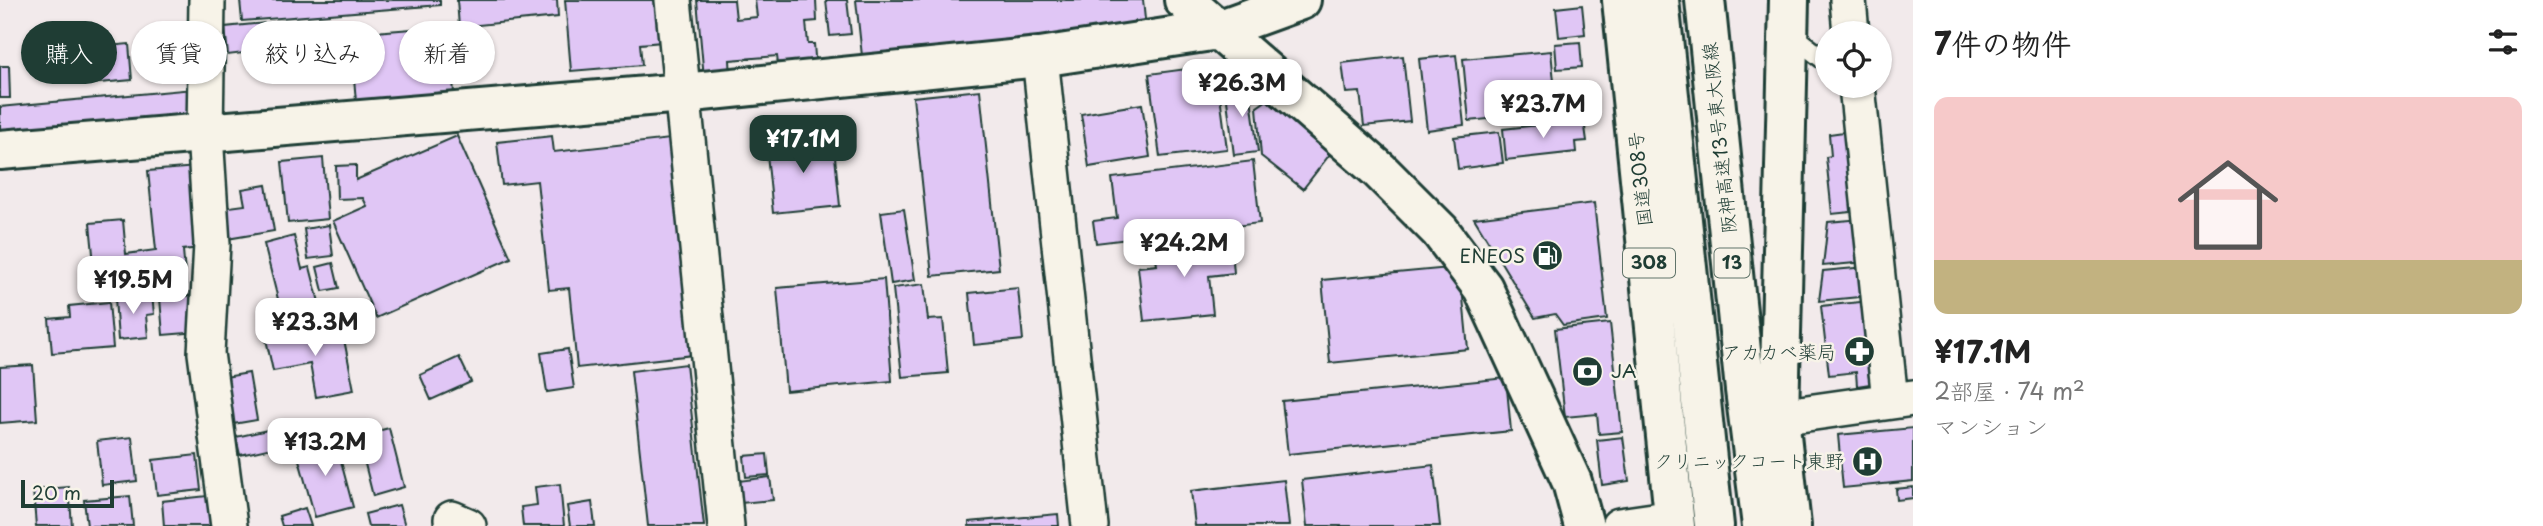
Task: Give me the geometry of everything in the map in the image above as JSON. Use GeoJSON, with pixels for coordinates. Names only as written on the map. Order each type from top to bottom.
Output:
{"type":"FeatureCollection","features":[{"type":"Feature","properties":{"kind":"main road"},"geometry":{"type":"LineString","coordinates":[[1184,0],[1379,170],[1440,231],[1483,288],[1572,482],[1584,526]]}},
{"type":"Feature","properties":{"kind":"main road"},"geometry":{"type":"LineString","coordinates":[[0,150],[683,93],[1040,57],[1218,30],[1301,0]]}},
{"type":"Feature","properties":{"kind":"main road","name":"国道308号"},"geometry":{"type":"LineString","coordinates":[[1622,0],[1674,522]]}},
{"type":"Feature","properties":{"kind":"main road","name":"13"},"geometry":{"type":"LineString","coordinates":[[1660,0],[1714,526]]}},
{"type":"Feature","properties":{"kind":"main road","name":"阪神高速13号東大阪線"},"geometry":{"type":"LineString","coordinates":[[1705,0],[1745,390],[1762,526]]}},
{"type":"Feature","properties":{"kind":"main road"},"geometry":{"type":"LineString","coordinates":[[1725,0],[1745,294],[1745,390]]}},
{"type":"Feature","properties":{"kind":"main road"},"geometry":{"type":"LineString","coordinates":[[1789,16],[1779,417],[1791,526]]}},
{"type":"Feature","properties":{"kind":"street"},"geometry":{"type":"LineString","coordinates":[[207,0],[205,134],[212,244],[206,353],[229,526]]}},
{"type":"Feature","properties":{"kind":"street"},"geometry":{"type":"LineString","coordinates":[[673,0],[726,526]]}},
{"type":"Feature","properties":{"kind":"street"},"geometry":{"type":"LineString","coordinates":[[1848,0],[1850,21]]}},
{"type":"Feature","properties":{"kind":"street"},"geometry":{"type":"LineString","coordinates":[[1040,57],[1090,526]]}},
{"type":"Feature","properties":{"kind":"street"},"geometry":{"type":"LineString","coordinates":[[1779,417],[1901,399],[1859,98]]}},
{"type":"Feature","properties":{"kind":"street"},"geometry":{"type":"LineString","coordinates":[[1619,526],[1674,522]]}},
{"type":"Feature","properties":{"kind":"lane"},"geometry":{"type":"LineString","coordinates":[[1789,16],[1815,47]]}},
{"type":"Feature","properties":{"kind":"building"},"geometry":{"type":"Polygon","coordinates":[[[240,0],[440,0],[440,5],[242,21],[240,0]]]}},
{"type":"Feature","properties":{"kind":"building"},"geometry":{"type":"Polygon","coordinates":[[[457,0],[557,0],[558,17],[495,23],[495,21],[459,21],[457,0]]]}},
{"type":"Feature","properties":{"kind":"building"},"geometry":{"type":"Polygon","coordinates":[[[565,0],[658,0],[662,42],[640,44],[642,65],[571,71],[565,0]]]}},
{"type":"Feature","properties":{"kind":"building"},"geometry":{"type":"Polygon","coordinates":[[[697,0],[734,0],[736,19],[757,17],[755,0],[816,0],[817,21],[806,22],[808,44],[814,44],[816,69],[779,72],[777,56],[730,60],[731,76],[704,78],[697,0]]]}},
{"type":"Feature","properties":{"kind":"building"},"geometry":{"type":"Polygon","coordinates":[[[826,0],[847,0],[851,34],[830,36],[826,0]]]}},
{"type":"Feature","properties":{"kind":"building"},"geometry":{"type":"Polygon","coordinates":[[[856,0],[1143,0],[1146,29],[862,56],[856,0]]]}},
{"type":"Feature","properties":{"kind":"building"},"geometry":{"type":"Polygon","coordinates":[[[1582,5],[1585,34],[1559,37],[1556,8],[1582,5]]]}},
{"type":"Feature","properties":{"kind":"building"},"geometry":{"type":"Polygon","coordinates":[[[241,25],[241,53],[228,55],[227,27],[241,25]]]}},
{"type":"Feature","properties":{"kind":"building"},"geometry":{"type":"Polygon","coordinates":[[[399,30],[399,84],[453,84],[454,93],[356,101],[354,84],[385,84],[385,31],[399,30]]]}},
{"type":"Feature","properties":{"kind":"building"},"geometry":{"type":"Polygon","coordinates":[[[1580,42],[1582,67],[1557,69],[1555,44],[1580,42]]]}},
{"type":"Feature","properties":{"kind":"building"},"geometry":{"type":"Polygon","coordinates":[[[129,44],[131,80],[117,81],[117,45],[129,44]]]}},
{"type":"Feature","properties":{"kind":"building"},"geometry":{"type":"Polygon","coordinates":[[[1551,51],[1557,112],[1469,121],[1463,59],[1551,51]]]}},
{"type":"Feature","properties":{"kind":"building"},"geometry":{"type":"Polygon","coordinates":[[[1456,55],[1464,125],[1427,130],[1419,59],[1456,55]]]}},
{"type":"Feature","properties":{"kind":"building"},"geometry":{"type":"Polygon","coordinates":[[[1403,56],[1410,121],[1364,126],[1360,92],[1346,93],[1342,63],[1403,56]]]}},
{"type":"Feature","properties":{"kind":"building"},"geometry":{"type":"Polygon","coordinates":[[[1216,65],[1227,149],[1160,157],[1149,74],[1216,65]]]}},
{"type":"Feature","properties":{"kind":"building"},"geometry":{"type":"Polygon","coordinates":[[[0,66],[9,66],[10,98],[0,98],[0,66]]]}},
{"type":"Feature","properties":{"kind":"building"},"geometry":{"type":"Polygon","coordinates":[[[1249,82],[1258,152],[1234,155],[1225,85],[1249,82]]]}},
{"type":"Feature","properties":{"kind":"building"},"geometry":{"type":"Polygon","coordinates":[[[193,89],[196,117],[0,135],[0,107],[193,89]]]}},
{"type":"Feature","properties":{"kind":"building"},"geometry":{"type":"Polygon","coordinates":[[[980,90],[999,269],[932,276],[913,97],[980,90]]]}},
{"type":"Feature","properties":{"kind":"building"},"geometry":{"type":"Polygon","coordinates":[[[1273,96],[1337,145],[1303,189],[1261,156],[1257,107],[1273,96]]]}},
{"type":"Feature","properties":{"kind":"building"},"geometry":{"type":"Polygon","coordinates":[[[1142,104],[1150,157],[1089,167],[1081,114],[1142,104]]]}},
{"type":"Feature","properties":{"kind":"building"},"geometry":{"type":"Polygon","coordinates":[[[1584,120],[1587,141],[1575,142],[1576,152],[1506,160],[1503,129],[1584,120]]]}},
{"type":"Feature","properties":{"kind":"building"},"geometry":{"type":"Polygon","coordinates":[[[1851,131],[1860,211],[1832,214],[1826,157],[1831,156],[1829,134],[1851,131]]]}},
{"type":"Feature","properties":{"kind":"building"},"geometry":{"type":"Polygon","coordinates":[[[1499,132],[1503,163],[1458,169],[1454,137],[1499,132]]]}},
{"type":"Feature","properties":{"kind":"building"},"geometry":{"type":"Polygon","coordinates":[[[457,136],[511,258],[376,318],[333,221],[367,206],[363,198],[337,199],[336,166],[356,165],[356,180],[457,136]]]}},
{"type":"Feature","properties":{"kind":"building"},"geometry":{"type":"Polygon","coordinates":[[[552,136],[554,152],[679,138],[702,354],[577,368],[569,288],[549,290],[537,181],[502,185],[497,142],[552,136]]]}},
{"type":"Feature","properties":{"kind":"building"},"geometry":{"type":"Polygon","coordinates":[[[833,137],[840,206],[773,213],[766,144],[833,137]]]}},
{"type":"Feature","properties":{"kind":"building"},"geometry":{"type":"Polygon","coordinates":[[[323,158],[328,219],[288,223],[282,162],[323,158]]]}},
{"type":"Feature","properties":{"kind":"building"},"geometry":{"type":"Polygon","coordinates":[[[1253,161],[1260,223],[1096,243],[1093,221],[1117,218],[1112,178],[1253,161]]]}},
{"type":"Feature","properties":{"kind":"building"},"geometry":{"type":"Polygon","coordinates":[[[197,167],[200,248],[183,250],[186,286],[97,295],[90,223],[123,220],[126,254],[156,250],[148,171],[197,167]]]}},
{"type":"Feature","properties":{"kind":"building"},"geometry":{"type":"Polygon","coordinates":[[[266,185],[274,231],[227,239],[222,208],[245,205],[242,189],[266,185]]]}},
{"type":"Feature","properties":{"kind":"building"},"geometry":{"type":"Polygon","coordinates":[[[1594,203],[1607,319],[1563,325],[1555,314],[1535,318],[1474,218],[1594,203]]]}},
{"type":"Feature","properties":{"kind":"building"},"geometry":{"type":"Polygon","coordinates":[[[904,209],[915,280],[891,284],[881,212],[904,209]]]}},
{"type":"Feature","properties":{"kind":"building"},"geometry":{"type":"Polygon","coordinates":[[[1862,219],[1866,262],[1823,266],[1828,222],[1862,219]]]}},
{"type":"Feature","properties":{"kind":"building"},"geometry":{"type":"Polygon","coordinates":[[[329,225],[333,256],[308,259],[304,229],[329,225]]]}},
{"type":"Feature","properties":{"kind":"building"},"geometry":{"type":"Polygon","coordinates":[[[294,236],[302,269],[310,267],[320,306],[282,315],[264,244],[294,236]]]}},
{"type":"Feature","properties":{"kind":"building"},"geometry":{"type":"Polygon","coordinates":[[[1231,238],[1234,273],[1209,276],[1213,314],[1144,321],[1138,267],[1157,265],[1154,246],[1231,238]]]}},
{"type":"Feature","properties":{"kind":"building"},"geometry":{"type":"Polygon","coordinates":[[[333,263],[339,288],[323,291],[317,267],[333,263]]]}},
{"type":"Feature","properties":{"kind":"building"},"geometry":{"type":"Polygon","coordinates":[[[1460,267],[1468,349],[1330,363],[1322,280],[1460,267]]]}},
{"type":"Feature","properties":{"kind":"building"},"geometry":{"type":"Polygon","coordinates":[[[1866,267],[1869,296],[1819,301],[1823,271],[1866,267]]]}},
{"type":"Feature","properties":{"kind":"building"},"geometry":{"type":"Polygon","coordinates":[[[884,279],[892,381],[786,391],[777,288],[884,279]]]}},
{"type":"Feature","properties":{"kind":"building"},"geometry":{"type":"Polygon","coordinates":[[[924,284],[928,320],[943,319],[948,373],[902,377],[893,288],[924,284]]]}},
{"type":"Feature","properties":{"kind":"building"},"geometry":{"type":"Polygon","coordinates":[[[1018,288],[1023,340],[974,345],[969,293],[1018,288]]]}},
{"type":"Feature","properties":{"kind":"building"},"geometry":{"type":"Polygon","coordinates":[[[152,295],[154,314],[146,315],[148,337],[118,340],[115,298],[152,295]]]}},
{"type":"Feature","properties":{"kind":"building"},"geometry":{"type":"Polygon","coordinates":[[[196,295],[199,332],[163,335],[160,298],[196,295]]]}},
{"type":"Feature","properties":{"kind":"building"},"geometry":{"type":"Polygon","coordinates":[[[1870,301],[1878,371],[1868,372],[1870,384],[1857,386],[1856,372],[1829,375],[1821,306],[1870,301]]]}},
{"type":"Feature","properties":{"kind":"building"},"geometry":{"type":"Polygon","coordinates":[[[109,302],[113,348],[52,353],[49,319],[70,317],[69,306],[109,302]]]}},
{"type":"Feature","properties":{"kind":"building","name":"JA"},"geometry":{"type":"Polygon","coordinates":[[[1610,323],[1622,432],[1599,434],[1597,414],[1565,417],[1555,329],[1610,323]]]}},
{"type":"Feature","properties":{"kind":"building"},"geometry":{"type":"Polygon","coordinates":[[[341,324],[354,390],[316,397],[310,364],[273,371],[266,339],[341,324]]]}},
{"type":"Feature","properties":{"kind":"building"},"geometry":{"type":"Polygon","coordinates":[[[568,349],[574,388],[547,392],[541,353],[568,349]]]}},
{"type":"Feature","properties":{"kind":"building"},"geometry":{"type":"Polygon","coordinates":[[[459,357],[471,382],[431,400],[420,375],[459,357]]]}},
{"type":"Feature","properties":{"kind":"building"},"geometry":{"type":"Polygon","coordinates":[[[686,364],[704,526],[648,526],[631,371],[686,364]]]}},
{"type":"Feature","properties":{"kind":"building"},"geometry":{"type":"Polygon","coordinates":[[[33,365],[37,420],[0,423],[0,367],[33,365]]]}},
{"type":"Feature","properties":{"kind":"building"},"geometry":{"type":"Polygon","coordinates":[[[249,373],[257,420],[233,424],[225,377],[249,373]]]}},
{"type":"Feature","properties":{"kind":"building"},"geometry":{"type":"Polygon","coordinates":[[[1506,378],[1511,431],[1288,454],[1282,401],[1506,378]]]}},
{"type":"Feature","properties":{"kind":"building"},"geometry":{"type":"Polygon","coordinates":[[[304,422],[308,440],[240,455],[236,437],[304,422]]]}},
{"type":"Feature","properties":{"kind":"building"},"geometry":{"type":"Polygon","coordinates":[[[389,428],[404,487],[373,496],[358,436],[389,428]]]}},
{"type":"Feature","properties":{"kind":"building"},"geometry":{"type":"Polygon","coordinates":[[[1913,428],[1913,481],[1843,488],[1838,435],[1913,428]]]}},
{"type":"Feature","properties":{"kind":"building"},"geometry":{"type":"Polygon","coordinates":[[[132,437],[137,481],[102,485],[97,441],[132,437]]]}},
{"type":"Feature","properties":{"kind":"building"},"geometry":{"type":"Polygon","coordinates":[[[1623,437],[1629,481],[1602,485],[1597,440],[1623,437]]]}},
{"type":"Feature","properties":{"kind":"building"},"geometry":{"type":"Polygon","coordinates":[[[335,439],[353,507],[315,517],[296,449],[335,439]]]}},
{"type":"Feature","properties":{"kind":"building"},"geometry":{"type":"Polygon","coordinates":[[[767,454],[769,475],[746,477],[744,456],[767,454]]]}},
{"type":"Feature","properties":{"kind":"building"},"geometry":{"type":"Polygon","coordinates":[[[197,455],[201,490],[157,495],[153,460],[197,455]]]}},
{"type":"Feature","properties":{"kind":"building"},"geometry":{"type":"Polygon","coordinates":[[[1433,465],[1440,526],[1307,526],[1302,480],[1433,465]]]}},
{"type":"Feature","properties":{"kind":"building"},"geometry":{"type":"Polygon","coordinates":[[[770,477],[773,500],[741,503],[738,481],[770,477]]]}},
{"type":"Feature","properties":{"kind":"building"},"geometry":{"type":"Polygon","coordinates":[[[1284,480],[1289,526],[1195,526],[1191,491],[1284,480]]]}},
{"type":"Feature","properties":{"kind":"building"},"geometry":{"type":"Polygon","coordinates":[[[560,484],[564,526],[523,526],[521,507],[537,505],[535,487],[560,484]]]}},
{"type":"Feature","properties":{"kind":"building"},"geometry":{"type":"Polygon","coordinates":[[[69,487],[72,526],[36,526],[33,490],[69,487]]]}},
{"type":"Feature","properties":{"kind":"building"},"geometry":{"type":"Polygon","coordinates":[[[1913,487],[1913,498],[1897,500],[1896,489],[1913,487]]]}},
{"type":"Feature","properties":{"kind":"building"},"geometry":{"type":"Polygon","coordinates":[[[130,496],[133,526],[87,526],[84,500],[130,496]]]}},
{"type":"Feature","properties":{"kind":"building"},"geometry":{"type":"Polygon","coordinates":[[[207,496],[210,526],[164,526],[162,501],[207,496]]]}},
{"type":"Feature","properties":{"kind":"building"},"geometry":{"type":"Polygon","coordinates":[[[592,502],[595,526],[570,526],[567,506],[592,502]]]}},
{"type":"Feature","properties":{"kind":"building"},"geometry":{"type":"Polygon","coordinates":[[[399,505],[405,526],[368,526],[365,514],[399,505]]]}},
{"type":"Feature","properties":{"kind":"building"},"geometry":{"type":"Polygon","coordinates":[[[305,508],[311,526],[282,526],[279,516],[305,508]]]}},
{"type":"Feature","properties":{"kind":"building"},"geometry":{"type":"Polygon","coordinates":[[[1058,514],[1059,526],[969,526],[969,522],[1058,514]]]}},
{"type":"Feature","properties":{"kind":"place","name":"ENEOS"},"geometry":{"type":"Point","coordinates":[1548,256]}},
{"type":"Feature","properties":{"kind":"place","name":"アカカベ薬局"},"geometry":{"type":"Point","coordinates":[1859,352]}},
{"type":"Feature","properties":{"kind":"place","name":"JA"},"geometry":{"type":"Point","coordinates":[1588,371]}},
{"type":"Feature","properties":{"kind":"place","name":"クリニックコート東野"},"geometry":{"type":"Point","coordinates":[1867,461]}}]}
